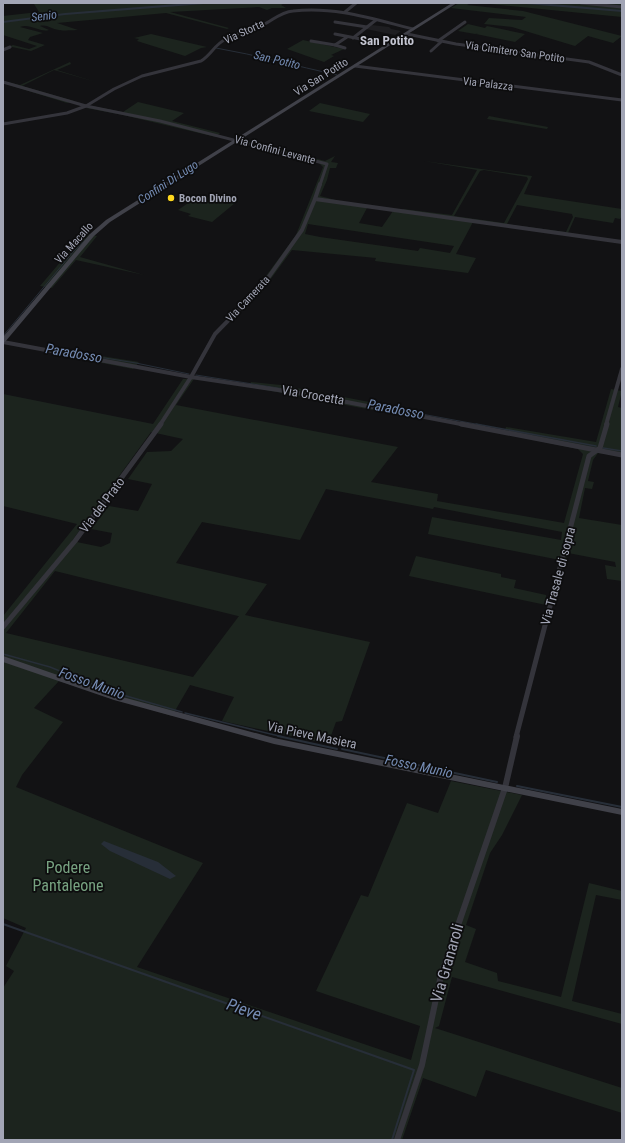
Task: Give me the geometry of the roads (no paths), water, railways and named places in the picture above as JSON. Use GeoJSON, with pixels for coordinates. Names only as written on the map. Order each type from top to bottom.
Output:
{"type":"FeatureCollection","features":[{"type":"Feature","properties":{"kind":"street","name":"Via San Potito"},"geometry":{"type":"LineString","coordinates":[[237,140],[455,3]]}},
{"type":"Feature","properties":{"kind":"street"},"geometry":{"type":"LineString","coordinates":[[581,3],[622,7]]}},
{"type":"Feature","properties":{"kind":"street"},"geometry":{"type":"LineString","coordinates":[[345,12],[356,4]]}},
{"type":"Feature","properties":{"kind":"street","name":"Via Storta"},"geometry":{"type":"LineString","coordinates":[[3,124],[57,116],[86,106],[114,89],[142,76],[201,61],[209,56],[217,45],[225,39],[264,24],[280,14],[300,10],[345,12],[413,29]]}},
{"type":"Feature","properties":{"kind":"street"},"geometry":{"type":"LineString","coordinates":[[354,38],[376,20]]}},
{"type":"Feature","properties":{"kind":"street"},"geometry":{"type":"LineString","coordinates":[[334,22],[367,27]]}},
{"type":"Feature","properties":{"kind":"street"},"geometry":{"type":"LineString","coordinates":[[431,51],[439,41],[464,22]]}},
{"type":"Feature","properties":{"kind":"street"},"geometry":{"type":"LineString","coordinates":[[335,34],[371,41]]}},
{"type":"Feature","properties":{"kind":"street","name":"Via Cimitero San Potito"},"geometry":{"type":"LineString","coordinates":[[406,34],[439,41],[589,62],[622,75]]}},
{"type":"Feature","properties":{"kind":"street"},"geometry":{"type":"LineString","coordinates":[[335,45],[348,36]]}},
{"type":"Feature","properties":{"kind":"street"},"geometry":{"type":"LineString","coordinates":[[311,41],[345,48]]}},
{"type":"Feature","properties":{"kind":"street"},"geometry":{"type":"LineString","coordinates":[[3,50],[10,47]]}},
{"type":"Feature","properties":{"kind":"street","name":"Via Palazza"},"geometry":{"type":"LineString","coordinates":[[355,66],[622,100]]}},
{"type":"Feature","properties":{"kind":"street","name":"Via Confini Levante"},"geometry":{"type":"LineString","coordinates":[[3,82],[86,106],[160,121],[327,164],[315,199]]}},
{"type":"Feature","properties":{"kind":"street","name":"Via Macallo"},"geometry":{"type":"LineString","coordinates":[[3,342],[92,235],[108,221],[237,140]]}},
{"type":"Feature","properties":{"kind":"street"},"geometry":{"type":"LineString","coordinates":[[315,199],[622,242]]}},
{"type":"Feature","properties":{"kind":"street","name":"Via Camerata"},"geometry":{"type":"LineString","coordinates":[[191,377],[215,334],[263,285],[302,230],[315,199]]}},
{"type":"Feature","properties":{"kind":"street","name":"Via Crocetta"},"geometry":{"type":"LineString","coordinates":[[3,342],[191,377],[305,394],[594,450],[622,454]]}},
{"type":"Feature","properties":{"kind":"street","name":"Via Trasale di sopra"},"geometry":{"type":"LineString","coordinates":[[505,788],[518,730],[589,456],[594,450],[600,448],[622,369]]}},
{"type":"Feature","properties":{"kind":"street","name":"Via del Prato"},"geometry":{"type":"LineString","coordinates":[[3,627],[75,542],[150,441],[191,377]]}},
{"type":"Feature","properties":{"kind":"street","name":"Via Pieve Masiera"},"geometry":{"type":"LineString","coordinates":[[3,659],[114,697],[274,741],[622,812]]}},
{"type":"Feature","properties":{"kind":"street","name":"Via Granaroli"},"geometry":{"type":"LineString","coordinates":[[397,1140],[422,1065],[441,975],[505,788]]}},
{"type":"Feature","properties":{"kind":"waterway","name":"Senio"},"geometry":{"type":"LineString","coordinates":[[3,22],[65,14],[204,3]]}},
{"type":"Feature","properties":{"kind":"waterway","name":"Senio"},"geometry":{"type":"LineString","coordinates":[[526,3],[622,11]]}},
{"type":"Feature","properties":{"kind":"waterway","name":"San Potito"},"geometry":{"type":"LineString","coordinates":[[216,48],[337,75]]}},
{"type":"Feature","properties":{"kind":"waterway","name":"Confini Di Lugo"},"geometry":{"type":"LineString","coordinates":[[3,336],[73,252],[100,226]]}},
{"type":"Feature","properties":{"kind":"waterway","name":"Paradosso"},"geometry":{"type":"LineString","coordinates":[[49,349],[136,363],[189,374]]}},
{"type":"Feature","properties":{"kind":"waterway","name":"Paradosso"},"geometry":{"type":"LineString","coordinates":[[196,375],[303,392]]}},
{"type":"Feature","properties":{"kind":"waterway","name":"Paradosso"},"geometry":{"type":"LineString","coordinates":[[416,413],[481,425]]}},
{"type":"Feature","properties":{"kind":"waterway","name":"Paradosso"},"geometry":{"type":"LineString","coordinates":[[476,424],[596,446]]}},
{"type":"Feature","properties":{"kind":"waterway","name":"Paradosso"},"geometry":{"type":"LineString","coordinates":[[603,448],[622,451]]}},
{"type":"Feature","properties":{"kind":"waterway","name":"Fosso Munio"},"geometry":{"type":"LineString","coordinates":[[3,654],[50,667],[109,691],[182,712]]}},
{"type":"Feature","properties":{"kind":"waterway","name":"Fosso Munio"},"geometry":{"type":"LineString","coordinates":[[185,713],[283,737]]}},
{"type":"Feature","properties":{"kind":"waterway","name":"Fosso Munio"},"geometry":{"type":"LineString","coordinates":[[278,736],[337,749]]}},
{"type":"Feature","properties":{"kind":"waterway","name":"Fosso Munio"},"geometry":{"type":"LineString","coordinates":[[342,749],[497,782]]}},
{"type":"Feature","properties":{"kind":"waterway","name":"Fosso Munio"},"geometry":{"type":"LineString","coordinates":[[517,786],[622,807]]}},
{"type":"Feature","properties":{"kind":"waterway","name":"Pieve"},"geometry":{"type":"LineString","coordinates":[[3,924],[414,1070],[392,1140]]}},
{"type":"Feature","properties":{"kind":"place","name":"Bocon Divino"},"geometry":{"type":"Point","coordinates":[171,198]}},
{"type":"Feature","properties":{"kind":"district","name":"San Potito"},"geometry":{"type":"Point","coordinates":[387,40]}},
{"type":"Feature","properties":{"kind":"park label","name":"Podere Pantaleone"},"geometry":{"type":"Point","coordinates":[68,876]}}]}
